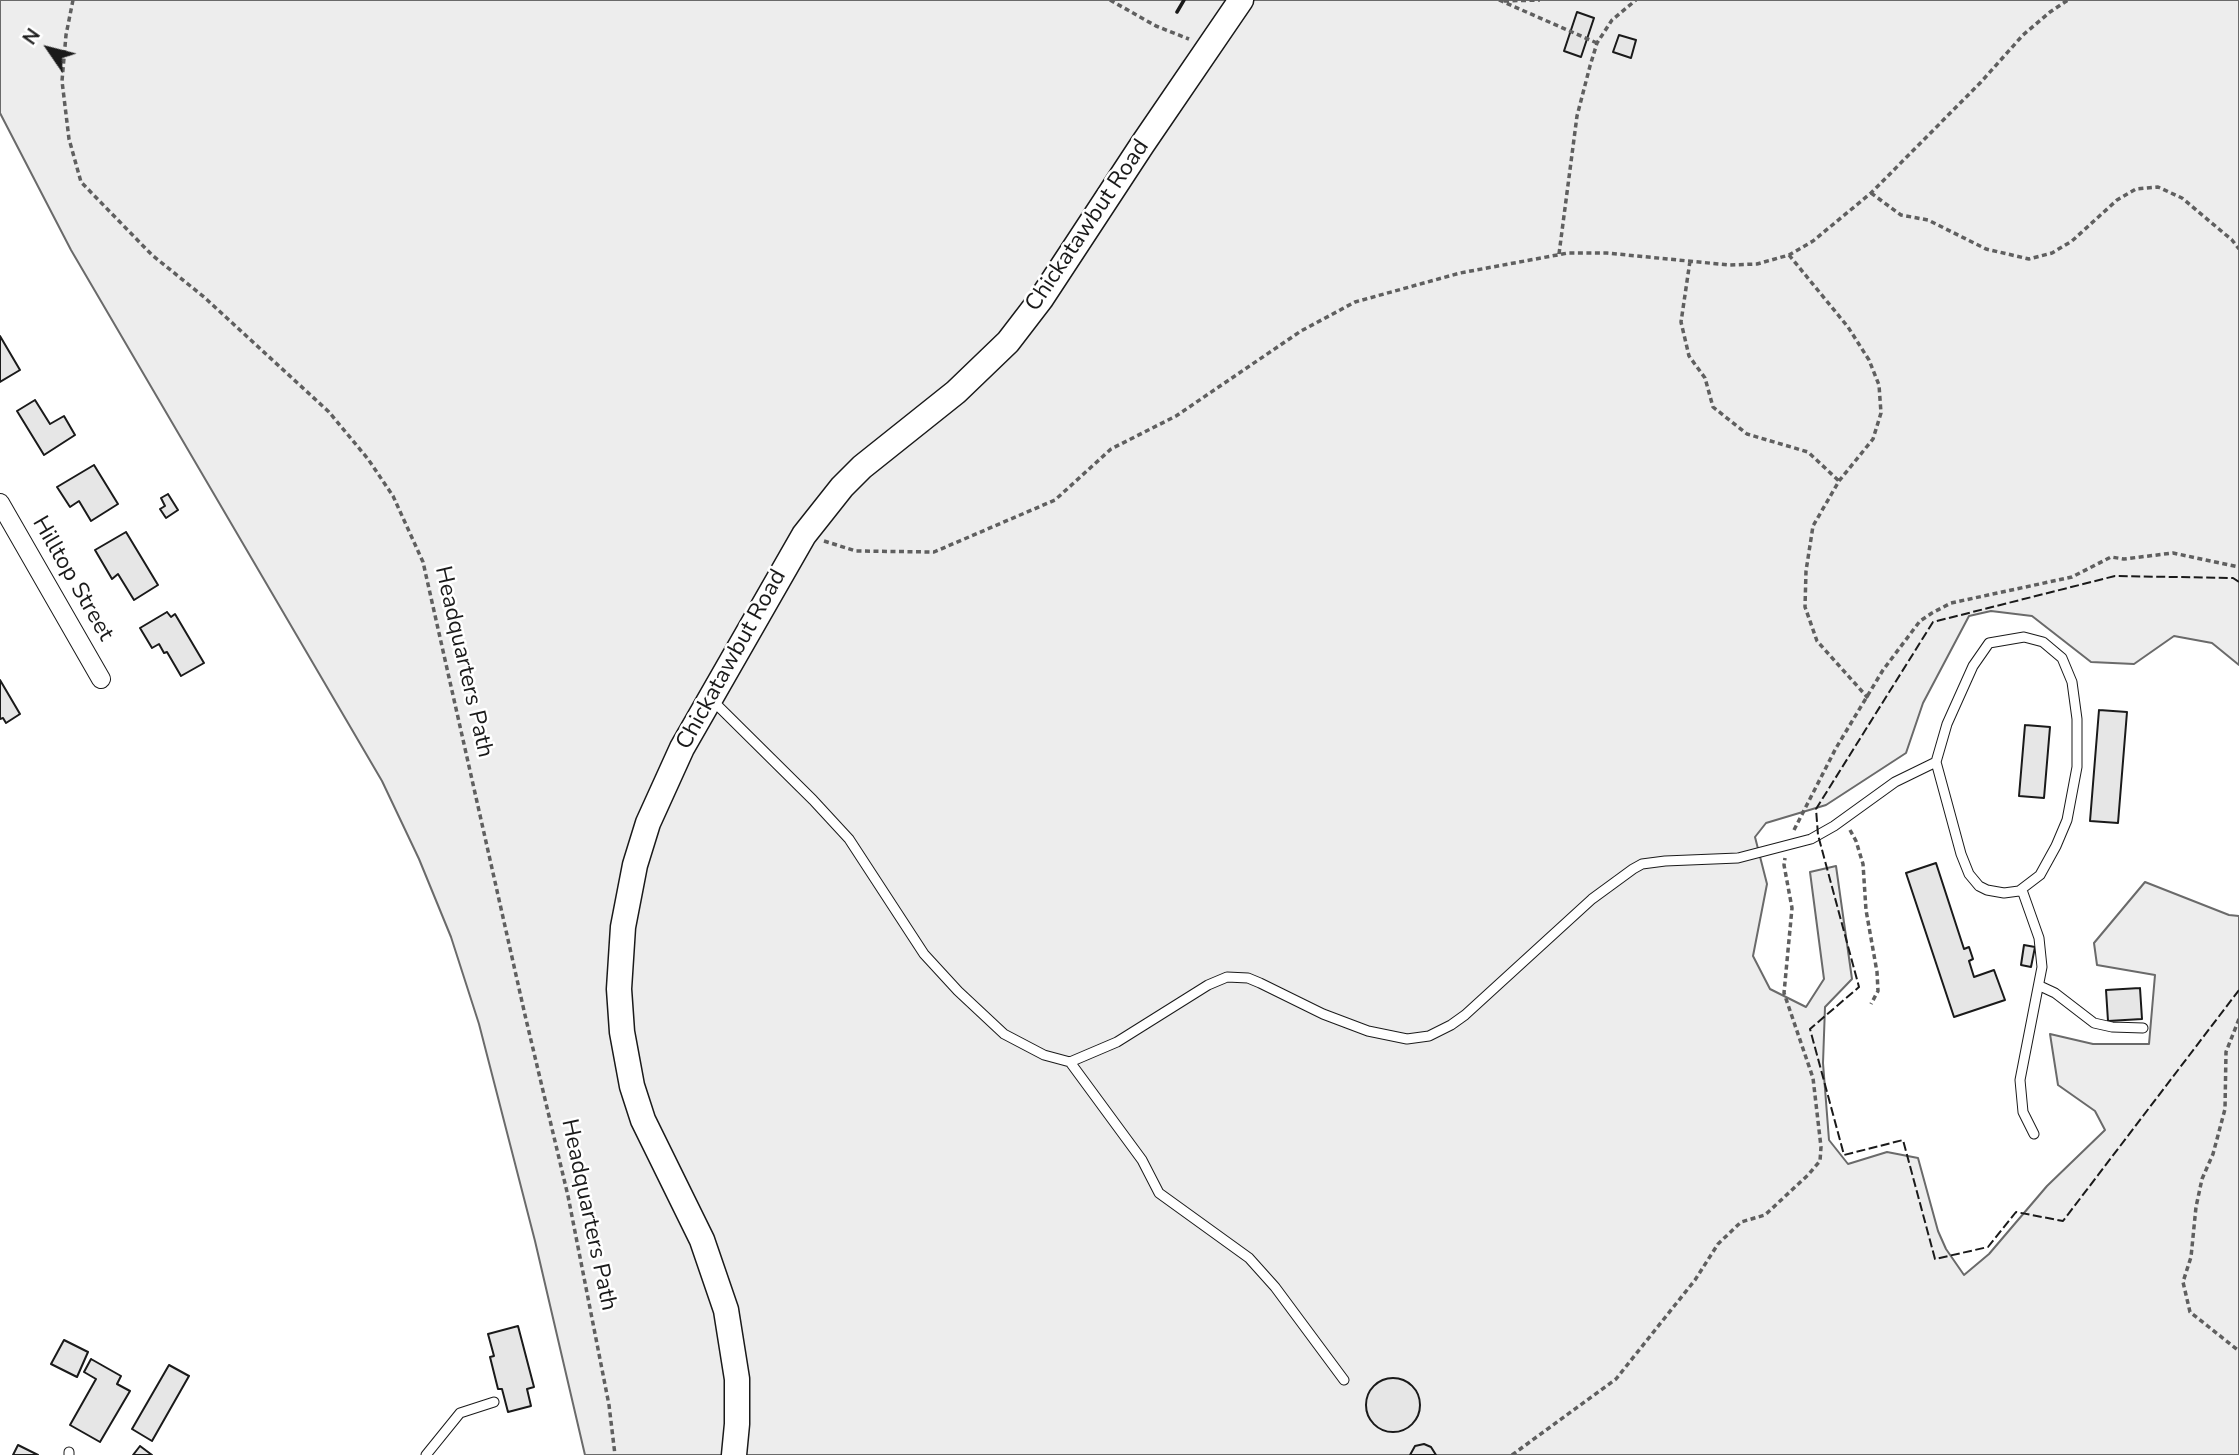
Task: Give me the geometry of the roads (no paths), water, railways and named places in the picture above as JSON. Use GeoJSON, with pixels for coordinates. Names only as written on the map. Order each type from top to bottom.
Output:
{"type":"FeatureCollection","features":[{"type":"Feature","properties":{"kind":"main road","name":"Chickatawbut Road"},"geometry":{"type":"LineString","coordinates":[[734,1455],[737,1379],[726,1310],[702,1240],[650,1136],[637,1102],[625,1049],[618,989],[622,926],[640,845],[667,778],[804,535],[862,467],[956,392],[1008,342],[1041,299],[1241,0]]}},
{"type":"Feature","properties":{"kind":"street","name":"Hilltop Street"},"geometry":{"type":"LineString","coordinates":[[0,503],[101,679]]}},
{"type":"Feature","properties":{"kind":"lane"},"geometry":{"type":"LineString","coordinates":[[2024,637],[2043,642],[2062,658],[2072,682],[2077,719],[2077,767],[2067,820],[2056,846],[2040,875],[2022,890],[2010,893],[1992,891],[1979,886],[1969,874],[1936,762],[1947,724],[1968,678],[1989,643],[2024,637]]}},
{"type":"Feature","properties":{"kind":"lane"},"geometry":{"type":"LineString","coordinates":[[710,698],[849,839],[924,954],[975,1009],[1004,1034],[1023,1045],[1044,1055],[1070,1062],[1117,1042],[1208,985],[1227,977],[1248,978],[1323,1014],[1368,1031],[1407,1039],[1429,1036],[1465,1015],[1592,899],[1642,864],[1738,858],[1811,839],[1895,782],[1936,762]]}},
{"type":"Feature","properties":{"kind":"lane"},"geometry":{"type":"LineString","coordinates":[[2022,890],[2039,938],[2042,967],[2020,1080],[2024,1112],[2034,1134]]}},
{"type":"Feature","properties":{"kind":"lane"},"geometry":{"type":"LineString","coordinates":[[2040,986],[2055,993],[2094,1023],[2112,1027],[2143,1028]]}},
{"type":"Feature","properties":{"kind":"lane"},"geometry":{"type":"LineString","coordinates":[[1070,1062],[1142,1160],[1159,1193],[1249,1258],[1275,1287],[1344,1380]]}},
{"type":"Feature","properties":{"kind":"lane"},"geometry":{"type":"LineString","coordinates":[[426,1455],[460,1413],[494,1402]]}}]}
